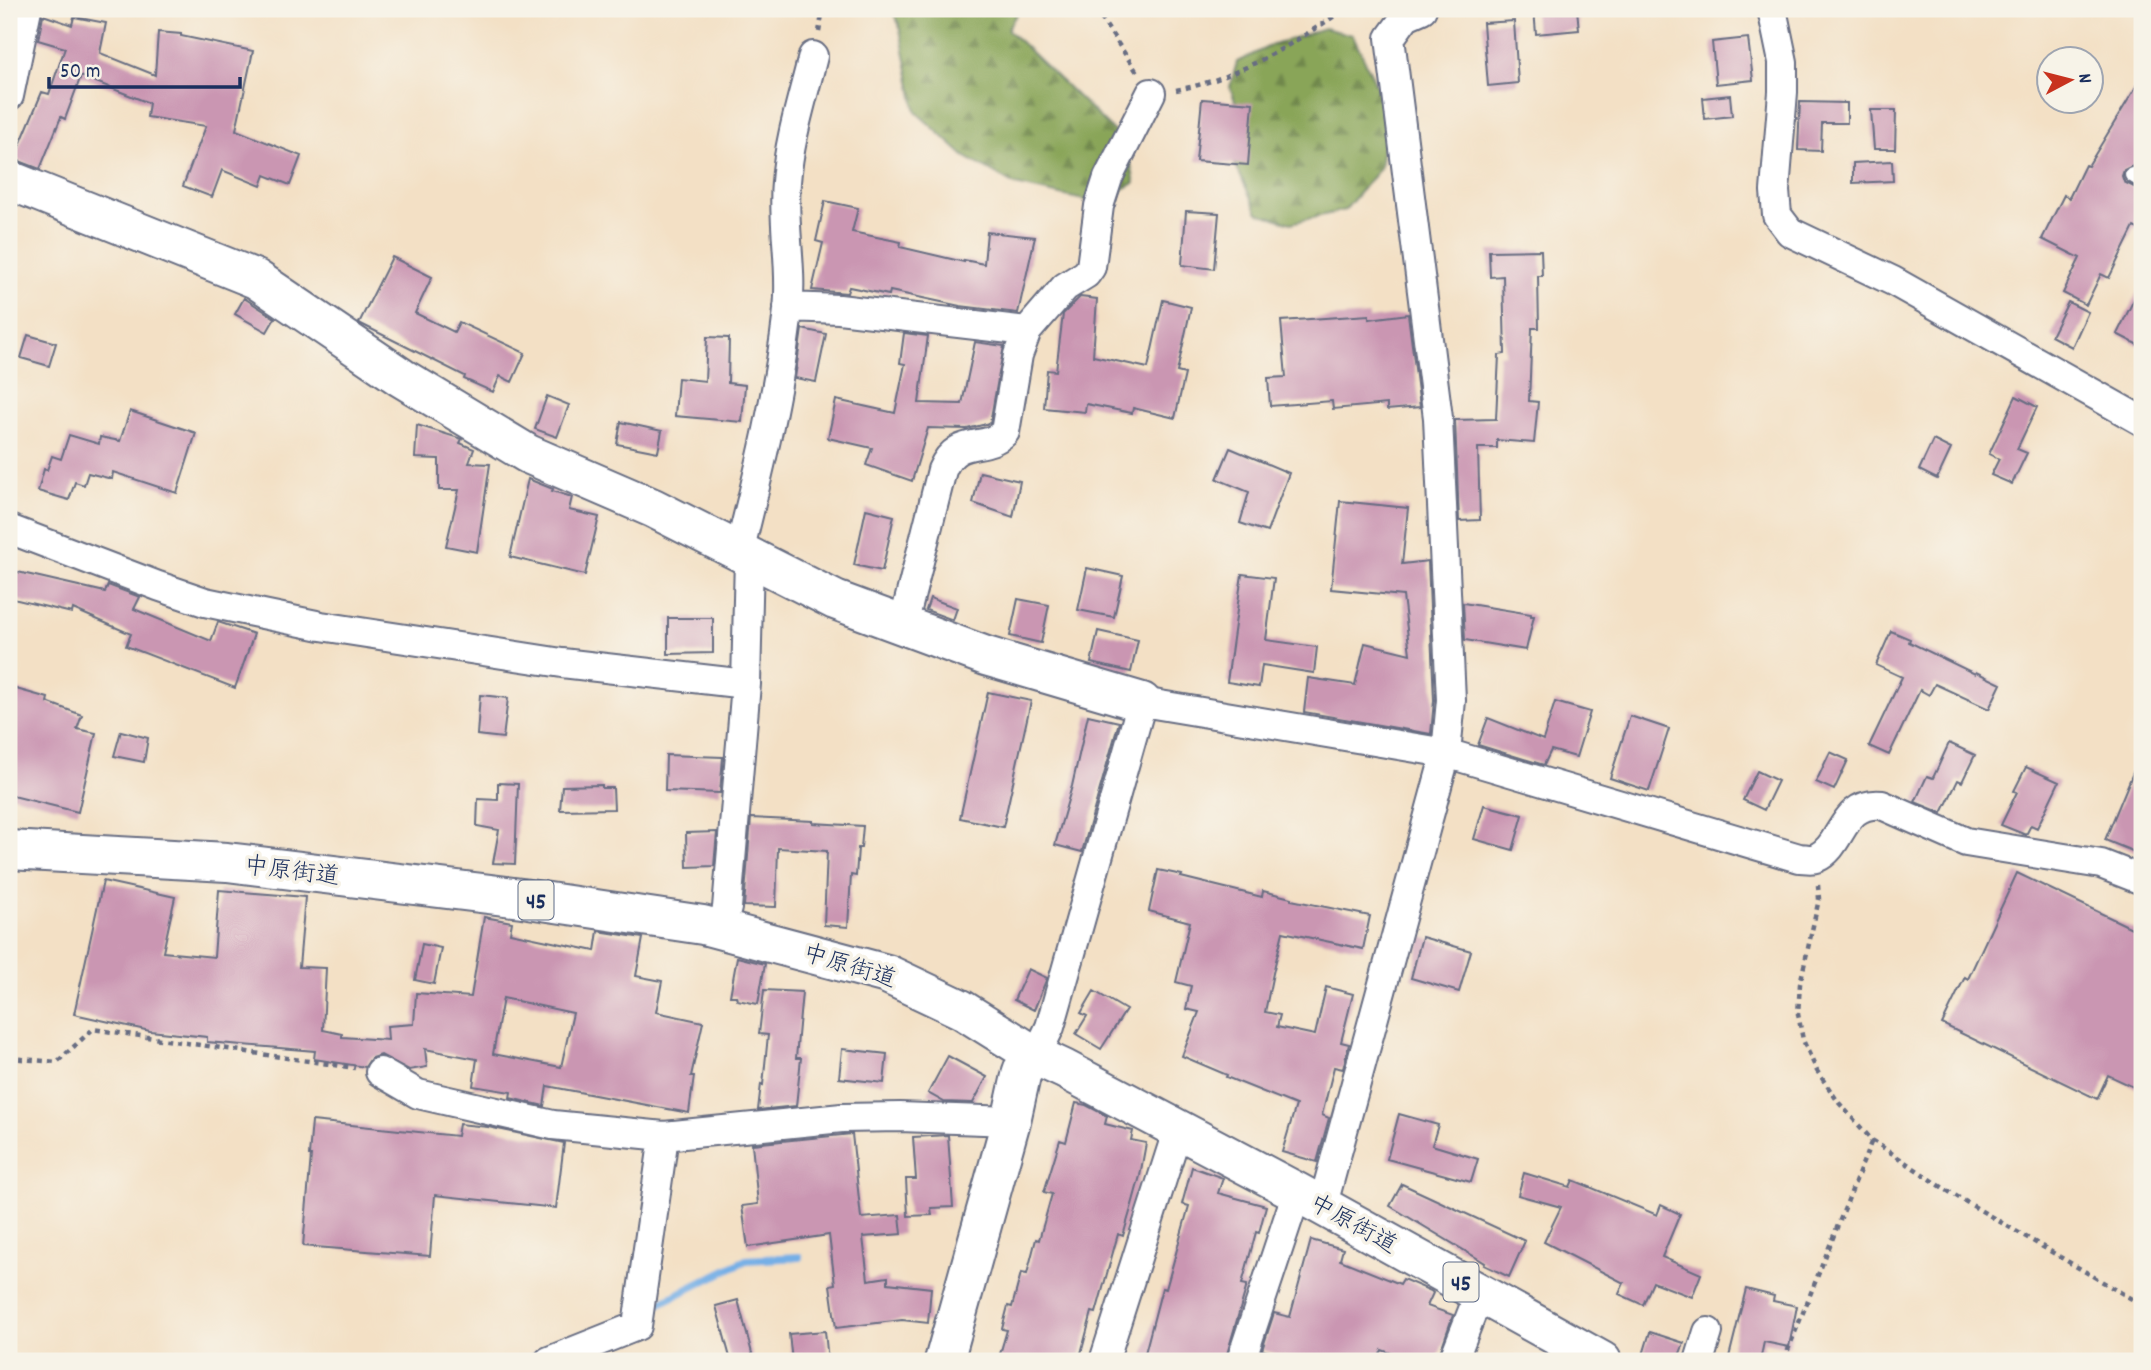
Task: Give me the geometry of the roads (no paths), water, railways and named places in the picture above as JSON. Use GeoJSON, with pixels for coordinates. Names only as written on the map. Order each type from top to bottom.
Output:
{"type":"FeatureCollection","features":[{"type":"Feature","properties":{"kind":"main road"},"geometry":{"type":"LineString","coordinates":[[9,180],[256,279],[402,378],[528,454],[653,508],[835,600],[986,656],[1142,702]]}},
{"type":"Feature","properties":{"kind":"main road","name":"中原街道"},"geometry":{"type":"LineString","coordinates":[[9,850],[226,862],[522,898],[722,929],[887,974],[961,1009],[1036,1056],[1308,1198],[1602,1361]]}},
{"type":"Feature","properties":{"kind":"main road"},"geometry":{"type":"LineString","coordinates":[[944,1361],[1011,1121],[1022,1071],[1036,1056]]}},
{"type":"Feature","properties":{"kind":"street"},"geometry":{"type":"LineString","coordinates":[[9,96],[27,9]]}},
{"type":"Feature","properties":{"kind":"street"},"geometry":{"type":"LineString","coordinates":[[1241,1361],[1308,1198],[1326,1193],[1446,753],[1451,700],[1438,418],[1390,38],[1406,16],[1422,9]]}},
{"type":"Feature","properties":{"kind":"street"},"geometry":{"type":"LineString","coordinates":[[1772,9],[1783,62],[1776,215],[1790,232],[1893,281],[2142,421]]}},
{"type":"Feature","properties":{"kind":"street"},"geometry":{"type":"LineString","coordinates":[[722,929],[727,908],[746,684],[744,554],[781,364],[789,307],[786,181],[789,156],[813,56]]}},
{"type":"Feature","properties":{"kind":"street"},"geometry":{"type":"LineString","coordinates":[[903,625],[947,459],[955,451],[1000,438],[1005,432],[1018,355],[1027,331],[1065,287],[1086,274],[1091,267],[1098,206],[1108,178],[1152,93]]}},
{"type":"Feature","properties":{"kind":"street"},"geometry":{"type":"LineString","coordinates":[[789,307],[839,309],[1027,331]]}},
{"type":"Feature","properties":{"kind":"street"},"geometry":{"type":"LineString","coordinates":[[9,529],[205,602],[321,626],[562,663],[746,684]]}},
{"type":"Feature","properties":{"kind":"street"},"geometry":{"type":"LineString","coordinates":[[1036,1056],[1050,1027],[1142,702],[1446,753],[1799,858],[1815,858],[1826,850],[1854,813],[1872,804],[1882,805],[1966,842],[2101,864],[2142,880]]}},
{"type":"Feature","properties":{"kind":"street"},"geometry":{"type":"LineString","coordinates":[[380,1072],[418,1094],[553,1125],[664,1136],[842,1118],[1011,1121]]}},
{"type":"Feature","properties":{"kind":"street"},"geometry":{"type":"LineString","coordinates":[[1104,1361],[1178,1129]]}},
{"type":"Feature","properties":{"kind":"street"},"geometry":{"type":"LineString","coordinates":[[549,1361],[637,1326],[664,1136]]}},
{"type":"Feature","properties":{"kind":"street"},"geometry":{"type":"LineString","coordinates":[[1453,1361],[1480,1292]]}},
{"type":"Feature","properties":{"kind":"street"},"geometry":{"type":"LineString","coordinates":[[1699,1361],[1708,1332]]}},
{"type":"Feature","properties":{"kind":"waterway"},"geometry":{"type":"LineString","coordinates":[[646,1310],[746,1260],[799,1257]]}},
{"type":"Feature","properties":{"kind":"waterway"},"geometry":{"type":"LineString","coordinates":[[524,1361],[544,1353]]}}]}
